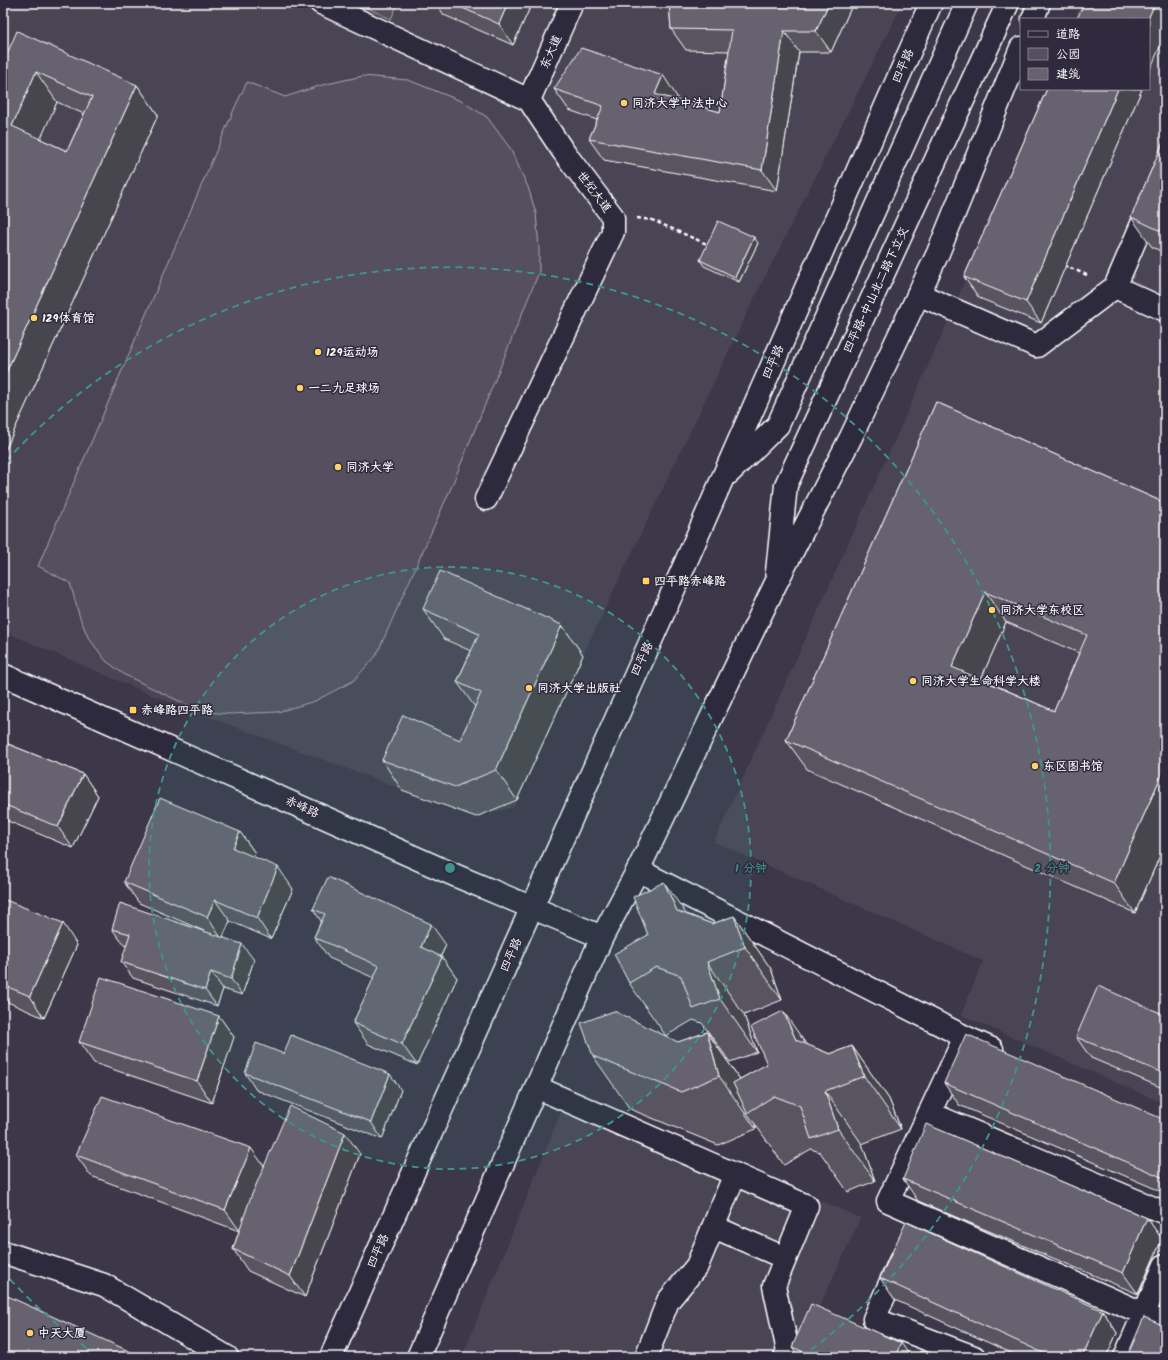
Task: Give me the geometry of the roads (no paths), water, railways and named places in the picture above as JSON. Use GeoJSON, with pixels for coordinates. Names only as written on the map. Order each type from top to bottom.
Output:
{"type":"FeatureCollection","features":[{"type":"Feature","properties":{"kind":"main road"},"geometry":{"type":"LineString","coordinates":[[321,3],[529,100]]}},
{"type":"Feature","properties":{"kind":"main road","name":"东大道"},"geometry":{"type":"LineString","coordinates":[[529,100],[572,3]]}},
{"type":"Feature","properties":{"kind":"main road","name":"四平路"},"geometry":{"type":"LineString","coordinates":[[331,1357],[532,908],[931,3]]}},
{"type":"Feature","properties":{"kind":"main road"},"geometry":{"type":"LineString","coordinates":[[721,481],[778,425],[967,3]]}},
{"type":"Feature","properties":{"kind":"main road","name":"四平路-中山北二路下立交"},"geometry":{"type":"LineString","coordinates":[[775,585],[786,485],[1008,3]]}},
{"type":"Feature","properties":{"kind":"main road"},"geometry":{"type":"LineString","coordinates":[[1033,18],[1039,3]]}},
{"type":"Feature","properties":{"kind":"main road"},"geometry":{"type":"LineString","coordinates":[[418,1355],[602,938],[638,870],[775,585],[851,437],[938,253],[1020,50]]}},
{"type":"Feature","properties":{"kind":"main road","name":"世纪大道"},"geometry":{"type":"LineString","coordinates":[[486,499],[613,232],[613,217],[563,151],[529,100]]}},
{"type":"Feature","properties":{"kind":"main road"},"geometry":{"type":"LineString","coordinates":[[918,294],[1036,346],[1115,287],[1165,170]]}},
{"type":"Feature","properties":{"kind":"main road"},"geometry":{"type":"LineString","coordinates":[[1115,287],[1165,310]]}},
{"type":"Feature","properties":{"kind":"main road","name":"赤峰路"},"geometry":{"type":"LineString","coordinates":[[3,675],[451,874],[602,938]]}},
{"type":"Feature","properties":{"kind":"main road"},"geometry":{"type":"LineString","coordinates":[[638,870],[965,1037],[1008,1056]]}},
{"type":"Feature","properties":{"kind":"main road"},"geometry":{"type":"LineString","coordinates":[[965,1037],[888,1201],[1165,1323]]}},
{"type":"Feature","properties":{"kind":"main road"},"geometry":{"type":"LineString","coordinates":[[536,1087],[807,1206],[774,1286],[788,1351],[785,1357]]}},
{"type":"Feature","properties":{"kind":"main road"},"geometry":{"type":"LineString","coordinates":[[930,1113],[1165,1213]]}},
{"type":"Feature","properties":{"kind":"main road"},"geometry":{"type":"LineString","coordinates":[[646,1357],[668,1301],[698,1266],[735,1174]]}},
{"type":"Feature","properties":{"kind":"main road"},"geometry":{"type":"LineString","coordinates":[[920,1215],[874,1319],[974,1357]]}},
{"type":"Feature","properties":{"kind":"main road"},"geometry":{"type":"LineString","coordinates":[[714,1227],[785,1258]]}},
{"type":"Feature","properties":{"kind":"main road"},"geometry":{"type":"LineString","coordinates":[[3,1252],[104,1285],[227,1357]]}},
{"type":"Feature","properties":{"kind":"main road"},"geometry":{"type":"LineString","coordinates":[[1125,1357],[1165,1265]]}},
{"type":"Feature","properties":{"kind":"place","name":"同济大学中法中心"},"geometry":{"type":"Point","coordinates":[624,103]}},
{"type":"Feature","properties":{"kind":"place","name":"129体育馆"},"geometry":{"type":"Point","coordinates":[34,318]}},
{"type":"Feature","properties":{"kind":"place","name":"129运动场"},"geometry":{"type":"Point","coordinates":[318,352]}},
{"type":"Feature","properties":{"kind":"place","name":"一二九足球场"},"geometry":{"type":"Point","coordinates":[300,388]}},
{"type":"Feature","properties":{"kind":"place","name":"同济大学"},"geometry":{"type":"Point","coordinates":[338,467]}},
{"type":"Feature","properties":{"kind":"place","name":"四平路赤峰路"},"geometry":{"type":"Point","coordinates":[646,581]}},
{"type":"Feature","properties":{"kind":"place","name":"同济大学东校区"},"geometry":{"type":"Point","coordinates":[992,610]}},
{"type":"Feature","properties":{"kind":"place","name":"同济大学生命科学大楼"},"geometry":{"type":"Point","coordinates":[913,681]}},
{"type":"Feature","properties":{"kind":"place","name":"同济大学出版社"},"geometry":{"type":"Point","coordinates":[529,688]}},
{"type":"Feature","properties":{"kind":"place","name":"赤峰路四平路"},"geometry":{"type":"Point","coordinates":[133,710]}},
{"type":"Feature","properties":{"kind":"place","name":"东区图书馆"},"geometry":{"type":"Point","coordinates":[1035,766]}},
{"type":"Feature","properties":{"kind":"place","name":"中天大厦"},"geometry":{"type":"Point","coordinates":[30,1333]}}]}
